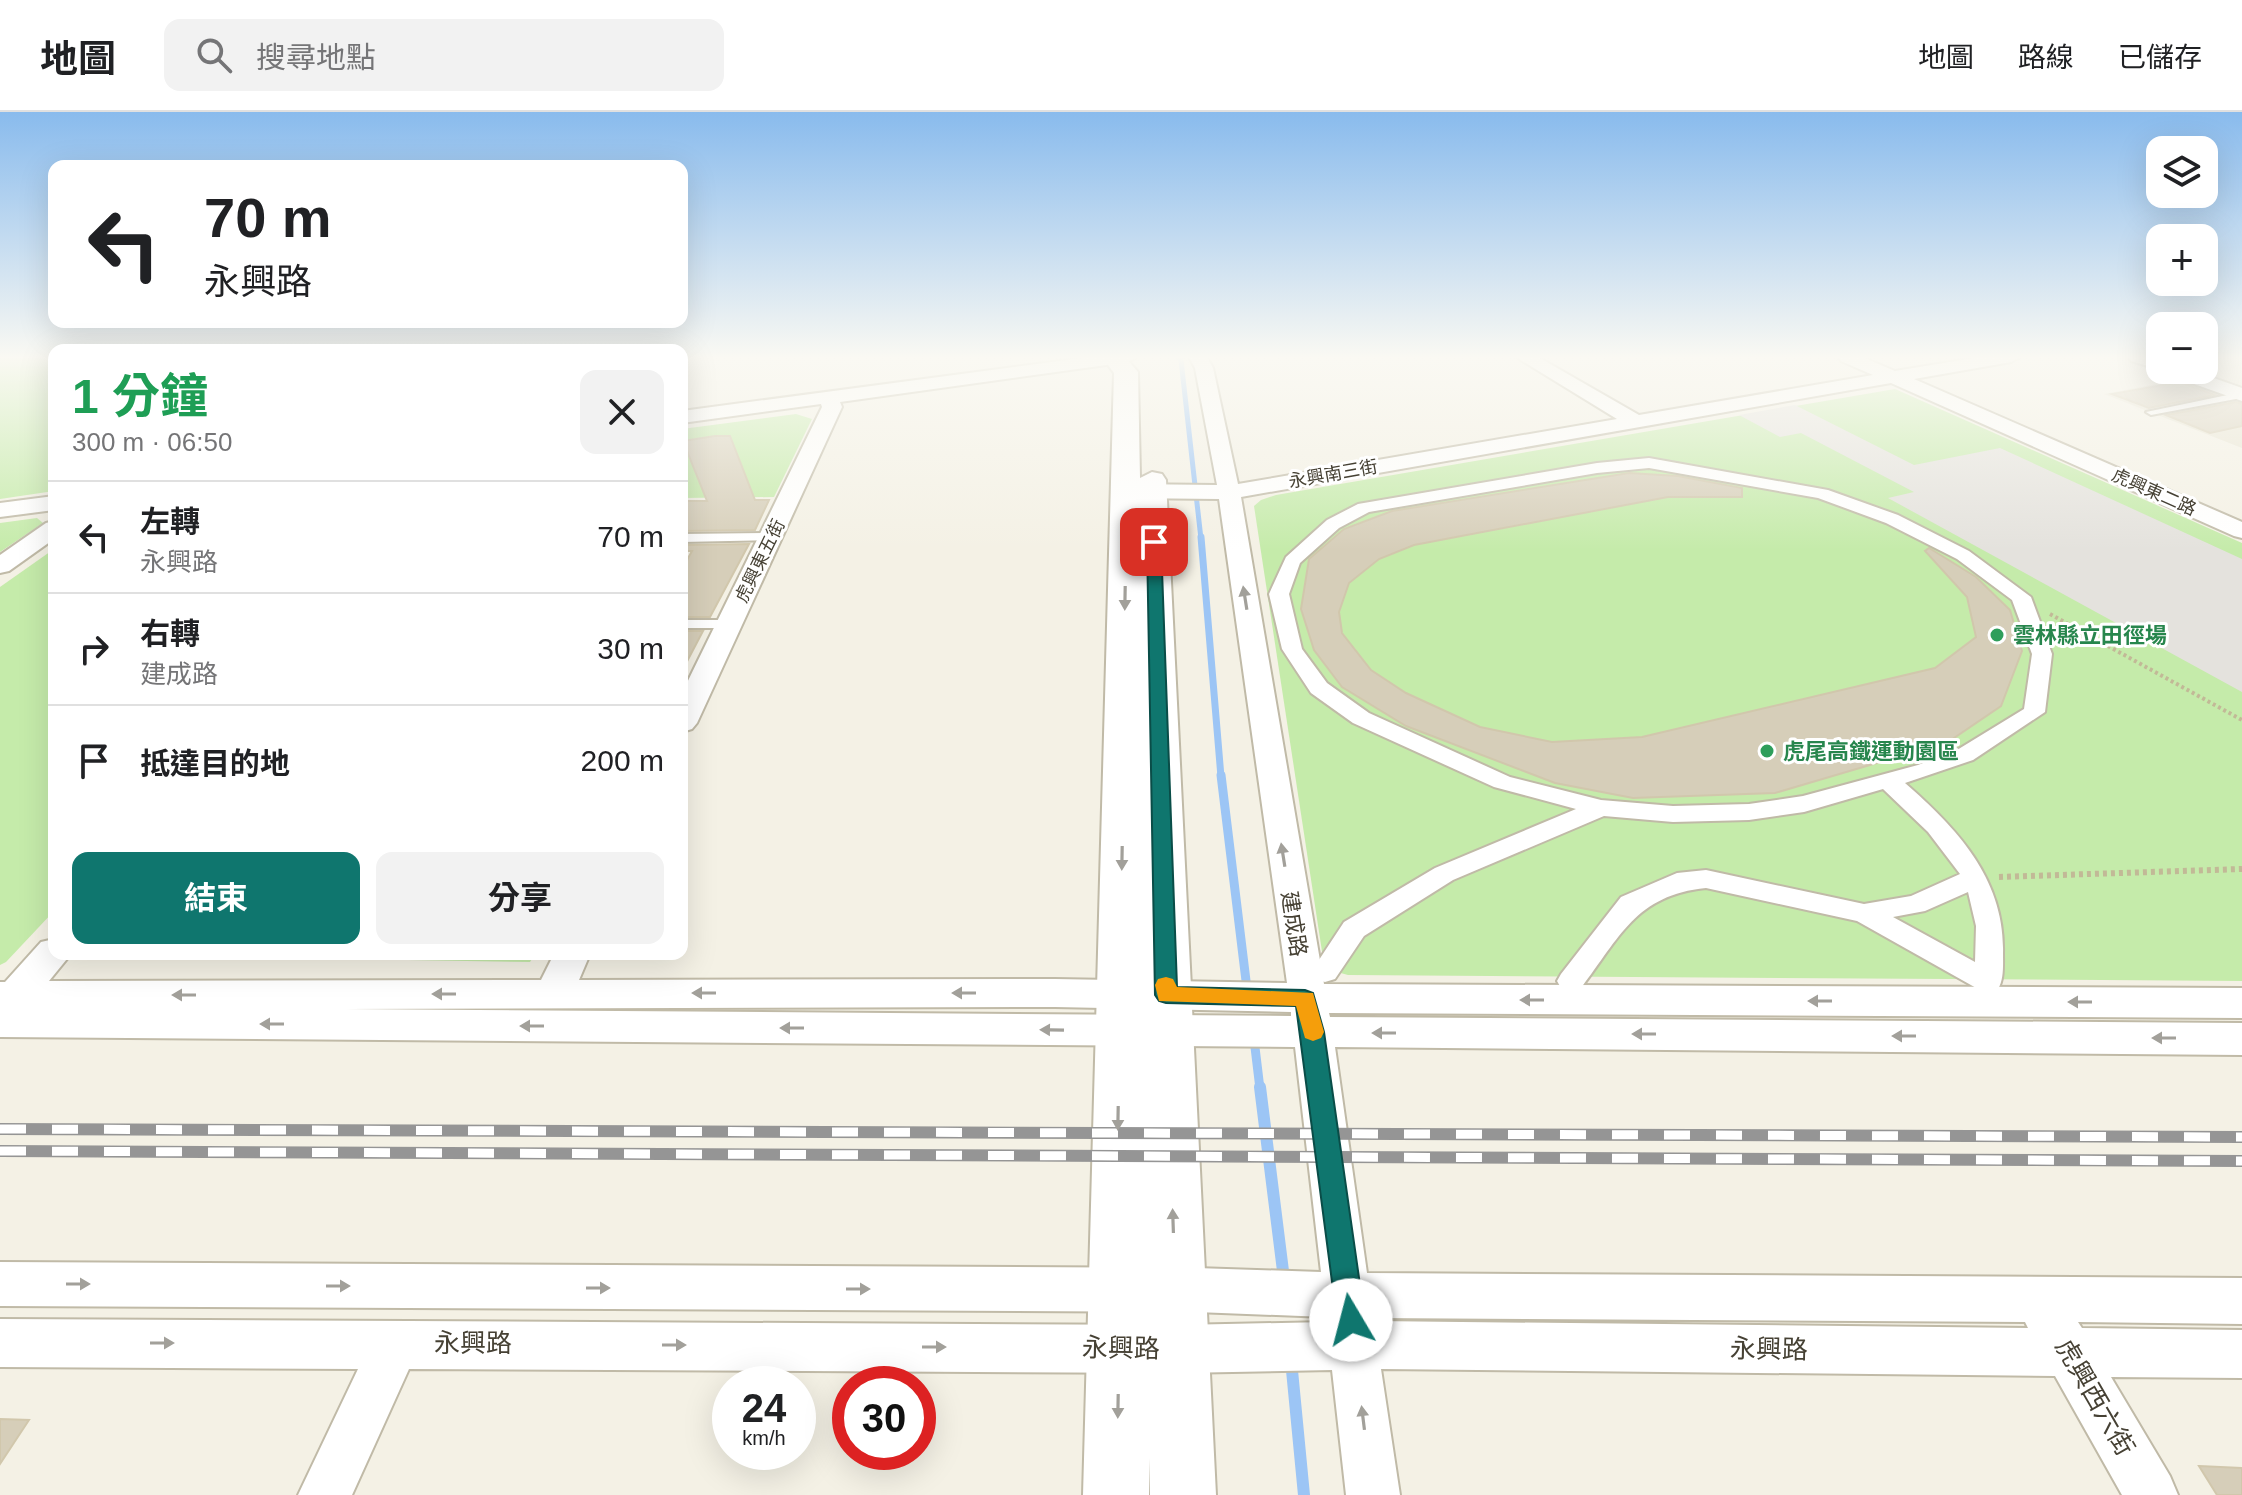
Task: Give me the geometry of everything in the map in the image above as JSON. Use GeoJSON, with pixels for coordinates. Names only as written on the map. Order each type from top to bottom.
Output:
{"type":"FeatureCollection","features":[{"type":"Feature","properties":{"kind":"street","name":"虎興東五街"},"geometry":{"type":"LineString","coordinates":[[688,710],[825,422]]}},
{"type":"Feature","properties":{"kind":"street"},"geometry":{"type":"LineString","coordinates":[[1116,1495],[1120,1013],[1147,492],[1148,422]]}},
{"type":"Feature","properties":{"kind":"street","name":"建成路"},"geometry":{"type":"LineString","coordinates":[[1212,422],[1305,1007],[1339,1345],[1373,1495]]}},
{"type":"Feature","properties":{"kind":"street","name":"永興南三街"},"geometry":{"type":"LineString","coordinates":[[1147,492],[1222,492],[1636,422]]}},
{"type":"Feature","properties":{"kind":"street","name":"虎興東二路"},"geometry":{"type":"LineString","coordinates":[[1994,422],[2242,531]]}},
{"type":"Feature","properties":{"kind":"street"},"geometry":{"type":"LineString","coordinates":[[1649,463],[1822,494],[1892,519],[1963,555],[2021,597],[2042,654],[2034,712],[1965,755],[1887,780],[1804,804],[1749,812],[1673,814],[1601,808],[1502,782],[1361,718],[1319,688],[1292,649],[1279,594],[1292,561],[1333,524],[1364,508],[1597,468],[1649,463]]}},
{"type":"Feature","properties":{"kind":"street"},"geometry":{"type":"LineString","coordinates":[[1147,492],[1175,1014],[1188,1348],[1183,1495]]}},
{"type":"Feature","properties":{"kind":"street"},"geometry":{"type":"LineString","coordinates":[[0,510],[48,504]]}},
{"type":"Feature","properties":{"kind":"street"},"geometry":{"type":"LineString","coordinates":[[0,566],[48,532]]}},
{"type":"Feature","properties":{"kind":"street"},"geometry":{"type":"LineString","coordinates":[[1571,981],[1630,904],[1677,882],[1706,879],[1864,913],[1988,982],[1989,924],[1984,897],[1975,878],[1931,818],[1887,780]]}},
{"type":"Feature","properties":{"kind":"street"},"geometry":{"type":"LineString","coordinates":[[1305,1007],[1354,929],[1444,874],[1601,808]]}},
{"type":"Feature","properties":{"kind":"street"},"geometry":{"type":"LineString","coordinates":[[1864,913],[1916,904],[1975,878]]}},
{"type":"Feature","properties":{"kind":"street"},"geometry":{"type":"LineString","coordinates":[[5,1005],[48,958]]}},
{"type":"Feature","properties":{"kind":"street"},"geometry":{"type":"LineString","coordinates":[[554,993],[569,960]]}},
{"type":"Feature","properties":{"kind":"street"},"geometry":{"type":"LineString","coordinates":[[5,1005],[554,993],[1120,1013]]}},
{"type":"Feature","properties":{"kind":"street"},"geometry":{"type":"LineString","coordinates":[[5,1005],[1175,1014],[1305,1007],[2242,1003]]}},
{"type":"Feature","properties":{"kind":"street"},"geometry":{"type":"LineString","coordinates":[[1305,1007],[2242,1039]]}},
{"type":"Feature","properties":{"kind":"street"},"geometry":{"type":"LineString","coordinates":[[0,1284],[1185,1290],[1333,1295],[2242,1301]]}},
{"type":"Feature","properties":{"kind":"street","name":"虎興西六街"},"geometry":{"type":"LineString","coordinates":[[2038,1299],[2151,1495]]}},
{"type":"Feature","properties":{"kind":"street","name":"永興路"},"geometry":{"type":"LineString","coordinates":[[0,1343],[1118,1348],[1339,1345],[2242,1354]]}},
{"type":"Feature","properties":{"kind":"street"},"geometry":{"type":"LineString","coordinates":[[325,1495],[396,1343]]}},
{"type":"Feature","properties":{"kind":"lane"},"geometry":{"type":"LineString","coordinates":[[688,538],[771,537]]}},
{"type":"Feature","properties":{"kind":"lane"},"geometry":{"type":"LineString","coordinates":[[688,624],[729,624]]}},
{"type":"Feature","properties":{"kind":"path"},"geometry":{"type":"LineString","coordinates":[[2021,597],[2242,720]]}},
{"type":"Feature","properties":{"kind":"path"},"geometry":{"type":"LineString","coordinates":[[1975,878],[2242,869]]}},
{"type":"Feature","properties":{"kind":"shaded area"},"geometry":{"type":"Polygon","coordinates":[[[1751,422],[1828,422],[1914,465],[2000,448],[2242,559],[2242,692],[1888,498],[1914,492],[1801,433],[1780,437],[1751,422]]]}},
{"type":"Feature","properties":{"kind":"shaded area"},"geometry":{"type":"Polygon","coordinates":[[[2174,422],[2242,422],[2242,448],[2174,422]]]}},
{"type":"Feature","properties":{"kind":"green space"},"geometry":{"type":"Polygon","coordinates":[[[0,422],[48,422],[48,492],[0,499],[0,422]]]}},
{"type":"Feature","properties":{"kind":"green space"},"geometry":{"type":"Polygon","coordinates":[[[739,422],[811,422],[774,497],[688,498],[688,428],[739,422]]]}},
{"type":"Feature","properties":{"kind":"green space","name":"虎尾高鐵運動園區"},"geometry":{"type":"Polygon","coordinates":[[[1705,422],[1968,422],[2242,543],[2242,981],[1348,975],[1337,972],[1323,958],[1254,506],[1276,495],[1705,422]]]}},
{"type":"Feature","properties":{"kind":"green space"},"geometry":{"type":"Polygon","coordinates":[[[37,518],[43,523],[0,552],[0,523],[37,518]]]}},
{"type":"Feature","properties":{"kind":"green space"},"geometry":{"type":"Polygon","coordinates":[[[48,553],[48,917],[0,965],[0,587],[48,553]]]}},
{"type":"Feature","properties":{"kind":"green space"},"geometry":{"type":"Polygon","coordinates":[[[410,960],[531,960],[530,962],[410,960]]]}},
{"type":"Feature","properties":{"kind":"building"},"geometry":{"type":"Polygon","coordinates":[[[2182,422],[2242,422],[2242,426],[2210,433],[2182,422]]]}},
{"type":"Feature","properties":{"kind":"building"},"geometry":{"type":"Polygon","coordinates":[[[730,436],[755,500],[769,500],[755,530],[688,531],[688,501],[707,501],[688,454],[688,440],[730,436]]]}},
{"type":"Feature","properties":{"kind":"building","name":"雲林縣立田徑場"},"geometry":{"type":"Polygon","coordinates":[[[1629,473],[1678,476],[1742,488],[1742,497],[1668,497],[1414,545],[1379,559],[1349,583],[1339,612],[1342,633],[1371,670],[1406,693],[1480,727],[1552,742],[1642,737],[1935,668],[1976,637],[1967,597],[1925,551],[1929,548],[1976,577],[2010,610],[2022,651],[2001,706],[1948,742],[1775,793],[1633,798],[1555,783],[1406,726],[1342,687],[1314,650],[1301,609],[1309,559],[1344,529],[1392,511],[1629,473]]]}},
{"type":"Feature","properties":{"kind":"building"},"geometry":{"type":"Polygon","coordinates":[[[749,544],[710,617],[688,617],[688,558],[692,551],[688,551],[688,545],[749,544]]]}},
{"type":"Feature","properties":{"kind":"building"},"geometry":{"type":"Polygon","coordinates":[[[688,631],[703,631],[688,660],[688,631]]]}},
{"type":"Feature","properties":{"kind":"building"},"geometry":{"type":"Polygon","coordinates":[[[0,1419],[29,1420],[0,1464],[0,1419]]]}},
{"type":"Feature","properties":{"kind":"building"},"geometry":{"type":"Polygon","coordinates":[[[2199,1466],[2242,1468],[2242,1495],[2217,1495],[2199,1466]]]}},
{"type":"Feature","properties":{"kind":"waterway"},"geometry":{"type":"LineString","coordinates":[[1188,422],[1201,539]]}},
{"type":"Feature","properties":{"kind":"waterway"},"geometry":{"type":"LineString","coordinates":[[1201,537],[1221,777]]}},
{"type":"Feature","properties":{"kind":"waterway"},"geometry":{"type":"LineString","coordinates":[[1221,775],[1247,989]]}},
{"type":"Feature","properties":{"kind":"waterway"},"geometry":{"type":"LineString","coordinates":[[1254,1039],[1260,1089]]}},
{"type":"Feature","properties":{"kind":"waterway"},"geometry":{"type":"LineString","coordinates":[[1260,1087],[1284,1279]]}},
{"type":"Feature","properties":{"kind":"waterway"},"geometry":{"type":"LineString","coordinates":[[1291,1360],[1304,1495]]}},
{"type":"Feature","properties":{"kind":"railway"},"geometry":{"type":"LineString","coordinates":[[0,1129],[2242,1137]]}},
{"type":"Feature","properties":{"kind":"railway"},"geometry":{"type":"LineString","coordinates":[[0,1151],[2242,1161]]}},
{"type":"Feature","properties":{"kind":"slow traffic"},"geometry":{"type":"LineString","coordinates":[[1166,985],[1166,995],[1182,997],[1305,998],[1313,1032]]}},
{"type":"Feature","properties":{"kind":"place","name":"雲林縣立田徑場"},"geometry":{"type":"Point","coordinates":[1997,635]}},
{"type":"Feature","properties":{"kind":"place","name":"虎尾高鐵運動園區"},"geometry":{"type":"Point","coordinates":[1767,751]}},
{"type":"Feature","properties":{"kind":"route"},"geometry":{"type":"LineString","coordinates":[[1154,542],[1166,995],[1305,998],[1313,1032],[1351,1320]]}}]}
